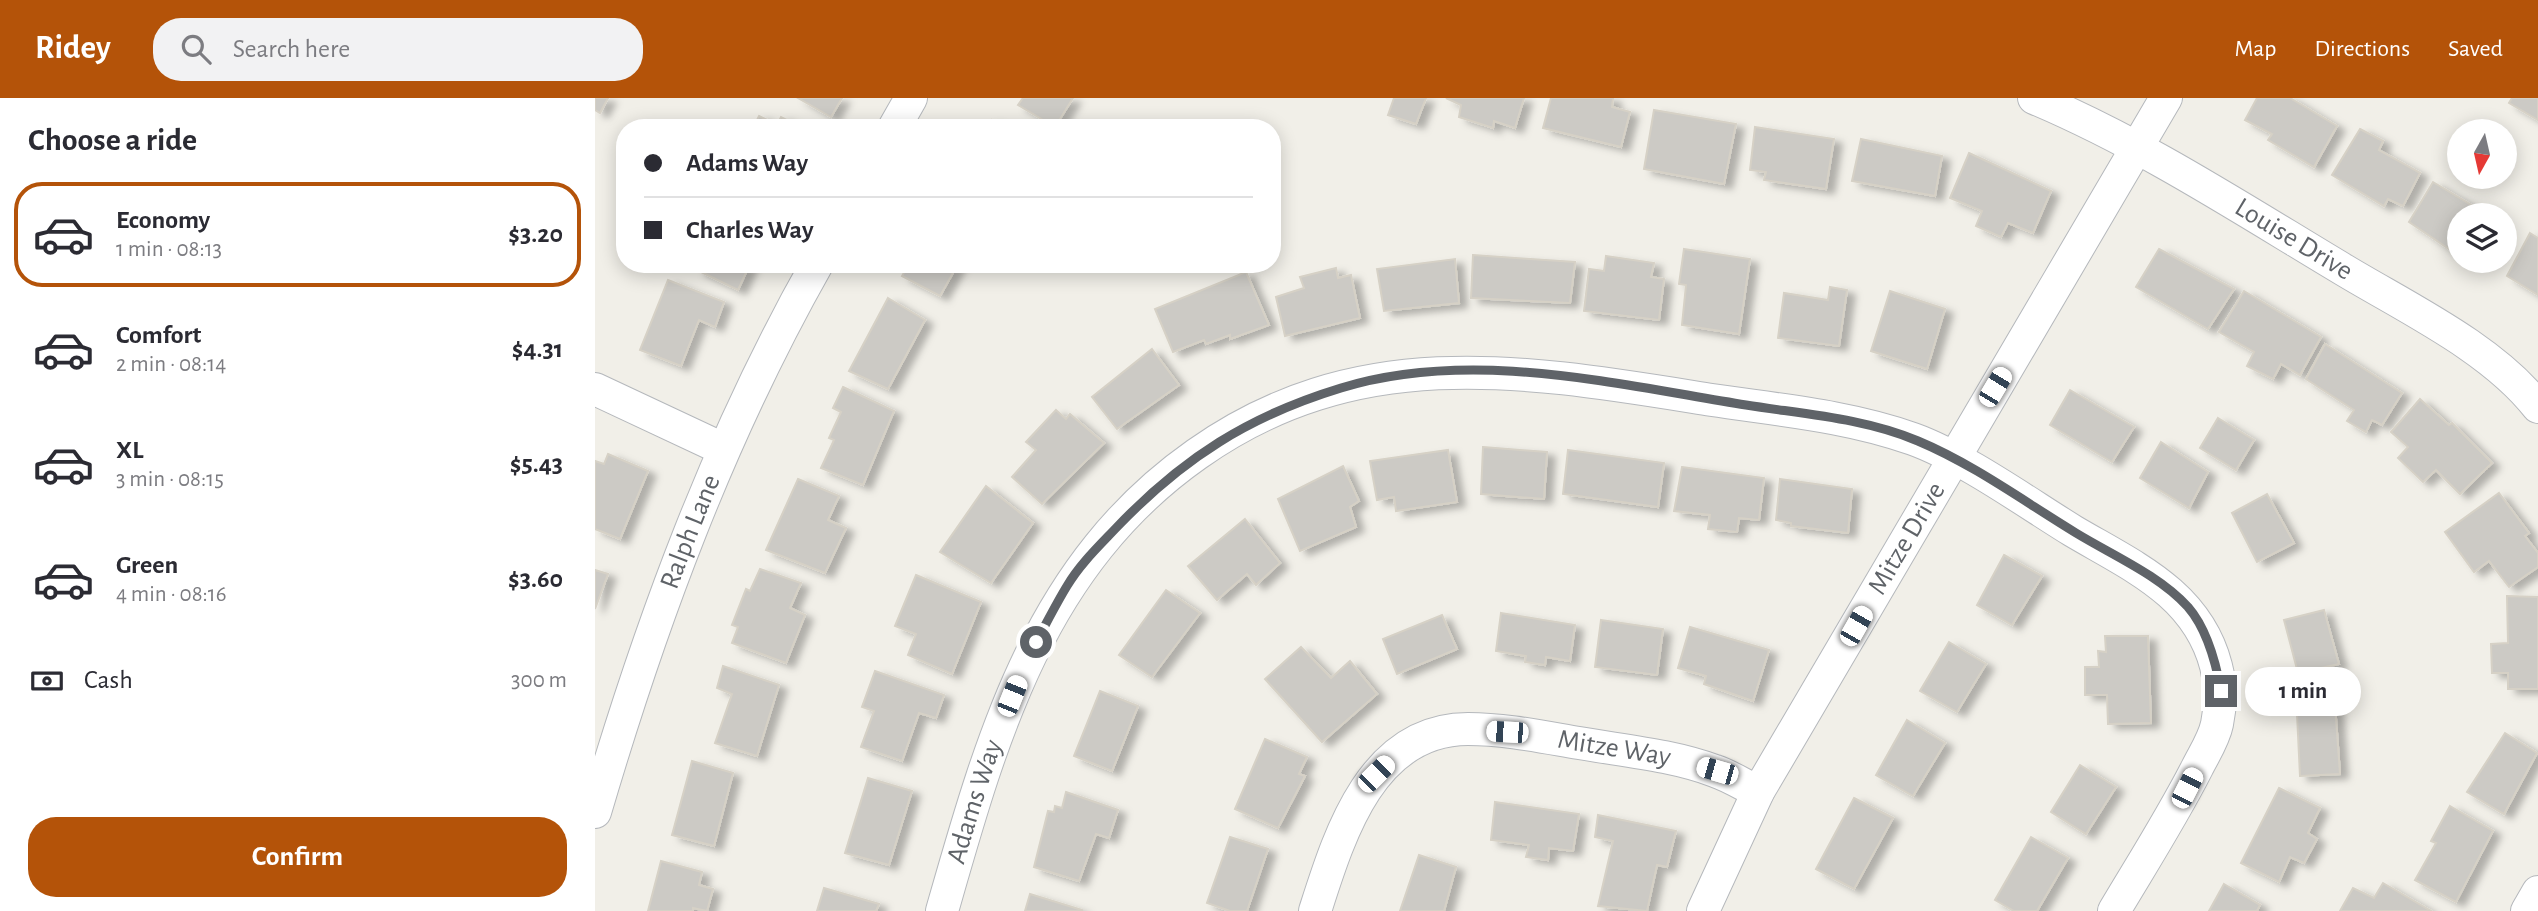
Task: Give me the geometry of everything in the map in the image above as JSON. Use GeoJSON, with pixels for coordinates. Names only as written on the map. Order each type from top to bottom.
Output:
{"type":"FeatureCollection","features":[{"type":"Feature","properties":{"kind":"street"},"geometry":{"type":"LineString","coordinates":[[899,119],[911,98]]}},
{"type":"Feature","properties":{"kind":"street","name":"Louise Drive"},"geometry":{"type":"LineString","coordinates":[[2033,98],[2137,146],[2438,327],[2494,365],[2538,407]]}},
{"type":"Feature","properties":{"kind":"street","name":"Mitze Drive"},"geometry":{"type":"LineString","coordinates":[[1703,911],[1758,792],[2166,98]]}},
{"type":"Feature","properties":{"kind":"street","name":"Ralph Lane"},"geometry":{"type":"LineString","coordinates":[[595,812],[627,703],[666,590],[723,449],[790,311],[812,273]]}},
{"type":"Feature","properties":{"kind":"street","name":"Adams Way"},"geometry":{"type":"LineString","coordinates":[[942,911],[971,810],[1026,661],[1068,584],[1142,500],[1195,455],[1259,418],[1344,387],[1404,374],[1513,372],[1590,380],[1863,424],[1917,440],[2151,577],[2187,606],[2200,626],[2216,663],[2221,691],[2213,737],[2187,788],[2114,911]]}},
{"type":"Feature","properties":{"kind":"street"},"geometry":{"type":"LineString","coordinates":[[595,389],[723,449]]}},
{"type":"Feature","properties":{"kind":"street","name":"Mitze Way"},"geometry":{"type":"LineString","coordinates":[[1315,911],[1338,841],[1363,791],[1390,760],[1406,748],[1441,733],[1466,729],[1507,732],[1675,759],[1717,771],[1758,792]]}},
{"type":"Feature","properties":{"kind":"street"},"geometry":{"type":"LineString","coordinates":[[2527,911],[2538,892]]}},
{"type":"Feature","properties":{"kind":"building"},"geometry":{"type":"Polygon","coordinates":[[[595,98],[608,98],[600,113],[595,110],[595,98]]]}},
{"type":"Feature","properties":{"kind":"building"},"geometry":{"type":"Polygon","coordinates":[[[798,98],[842,98],[831,117],[798,98]]]}},
{"type":"Feature","properties":{"kind":"building"},"geometry":{"type":"Polygon","coordinates":[[[1023,98],[1073,98],[1060,119],[1042,119],[1018,105],[1023,98]]]}},
{"type":"Feature","properties":{"kind":"building"},"geometry":{"type":"Polygon","coordinates":[[[1394,98],[1426,98],[1416,124],[1388,115],[1394,98]]]}},
{"type":"Feature","properties":{"kind":"building"},"geometry":{"type":"Polygon","coordinates":[[[1446,98],[1524,98],[1515,128],[1494,121],[1493,128],[1459,117],[1461,105],[1446,98]]]}},
{"type":"Feature","properties":{"kind":"building"},"geometry":{"type":"Polygon","coordinates":[[[1551,98],[1613,98],[1612,107],[1630,112],[1621,147],[1543,128],[1551,98]]]}},
{"type":"Feature","properties":{"kind":"building"},"geometry":{"type":"Polygon","coordinates":[[[2257,98],[2290,98],[2337,126],[2314,167],[2268,140],[2272,134],[2245,120],[2257,98]]]}},
{"type":"Feature","properties":{"kind":"building"},"geometry":{"type":"Polygon","coordinates":[[[2512,98],[2538,98],[2538,120],[2509,103],[2512,98]]]}},
{"type":"Feature","properties":{"kind":"building"},"geometry":{"type":"Polygon","coordinates":[[[1654,110],[1736,124],[1724,184],[1644,169],[1654,110]]]}},
{"type":"Feature","properties":{"kind":"building"},"geometry":{"type":"Polygon","coordinates":[[[1755,127],[1834,139],[1826,189],[1764,180],[1766,172],[1750,170],[1755,127]]]}},
{"type":"Feature","properties":{"kind":"building"},"geometry":{"type":"Polygon","coordinates":[[[2360,129],[2383,141],[2379,150],[2420,173],[2403,206],[2388,199],[2384,206],[2332,175],[2360,129]]]}},
{"type":"Feature","properties":{"kind":"building"},"geometry":{"type":"Polygon","coordinates":[[[1861,139],[1942,156],[1935,196],[1852,181],[1861,139]]]}},
{"type":"Feature","properties":{"kind":"building"},"geometry":{"type":"Polygon","coordinates":[[[1969,153],[2051,191],[2033,233],[2008,223],[2001,237],[1976,226],[1982,211],[1950,198],[1969,153]]]}},
{"type":"Feature","properties":{"kind":"building"},"geometry":{"type":"Polygon","coordinates":[[[2433,182],[2468,203],[2447,203],[2447,248],[2409,222],[2433,182]]]}},
{"type":"Feature","properties":{"kind":"building"},"geometry":{"type":"Polygon","coordinates":[[[2530,233],[2538,238],[2538,295],[2507,276],[2509,273],[2517,273],[2517,257],[2530,233]]]}},
{"type":"Feature","properties":{"kind":"building"},"geometry":{"type":"Polygon","coordinates":[[[1684,249],[1750,259],[1739,334],[1682,325],[1686,285],[1679,284],[1684,249]]]}},
{"type":"Feature","properties":{"kind":"building"},"geometry":{"type":"Polygon","coordinates":[[[2159,249],[2234,289],[2208,329],[2136,287],[2159,249]]]}},
{"type":"Feature","properties":{"kind":"building"},"geometry":{"type":"Polygon","coordinates":[[[1473,255],[1575,262],[1570,303],[1471,298],[1473,255]]]}},
{"type":"Feature","properties":{"kind":"building"},"geometry":{"type":"Polygon","coordinates":[[[1606,256],[1654,263],[1651,277],[1664,279],[1659,320],[1584,311],[1589,269],[1604,271],[1606,256]]]}},
{"type":"Feature","properties":{"kind":"building"},"geometry":{"type":"Polygon","coordinates":[[[1455,259],[1459,303],[1384,311],[1377,269],[1455,259]]]}},
{"type":"Feature","properties":{"kind":"building"},"geometry":{"type":"Polygon","coordinates":[[[1336,268],[1338,278],[1351,275],[1360,318],[1285,336],[1276,297],[1304,288],[1300,277],[1336,268]]]}},
{"type":"Feature","properties":{"kind":"building"},"geometry":{"type":"Polygon","coordinates":[[[703,273],[746,273],[738,290],[703,273]]]}},
{"type":"Feature","properties":{"kind":"building"},"geometry":{"type":"Polygon","coordinates":[[[904,273],[953,273],[940,296],[902,276],[904,273]]]}},
{"type":"Feature","properties":{"kind":"building"},"geometry":{"type":"Polygon","coordinates":[[[1246,273],[1269,325],[1230,339],[1230,335],[1206,344],[1204,340],[1173,352],[1155,309],[1246,273]]]}},
{"type":"Feature","properties":{"kind":"building"},"geometry":{"type":"Polygon","coordinates":[[[668,280],[724,302],[715,327],[699,320],[681,366],[640,350],[668,280]]]}},
{"type":"Feature","properties":{"kind":"building"},"geometry":{"type":"Polygon","coordinates":[[[1830,287],[1847,290],[1839,346],[1778,338],[1784,293],[1828,300],[1830,287]]]}},
{"type":"Feature","properties":{"kind":"building"},"geometry":{"type":"Polygon","coordinates":[[[1890,291],[1945,309],[1927,369],[1871,351],[1890,291]]]}},
{"type":"Feature","properties":{"kind":"building"},"geometry":{"type":"Polygon","coordinates":[[[2244,291],[2321,337],[2300,375],[2281,364],[2273,379],[2247,366],[2254,352],[2219,332],[2244,291]]]}},
{"type":"Feature","properties":{"kind":"building"},"geometry":{"type":"Polygon","coordinates":[[[888,298],[925,320],[888,389],[849,371],[888,298]]]}},
{"type":"Feature","properties":{"kind":"building"},"geometry":{"type":"Polygon","coordinates":[[[2325,344],[2402,393],[2382,425],[2372,420],[2366,432],[2347,421],[2354,410],[2306,379],[2325,344]]]}},
{"type":"Feature","properties":{"kind":"building"},"geometry":{"type":"Polygon","coordinates":[[[1152,349],[1179,385],[1117,429],[1092,397],[1152,349]]]}},
{"type":"Feature","properties":{"kind":"building"},"geometry":{"type":"Polygon","coordinates":[[[843,387],[894,411],[863,485],[821,468],[834,440],[829,438],[841,412],[833,408],[843,387]]]}},
{"type":"Feature","properties":{"kind":"building"},"geometry":{"type":"Polygon","coordinates":[[[2070,390],[2134,427],[2112,462],[2050,425],[2070,390]]]}},
{"type":"Feature","properties":{"kind":"building"},"geometry":{"type":"Polygon","coordinates":[[[2420,399],[2449,425],[2452,423],[2492,463],[2460,494],[2436,470],[2423,482],[2398,458],[2408,447],[2391,432],[2420,399]]]}},
{"type":"Feature","properties":{"kind":"building"},"geometry":{"type":"Polygon","coordinates":[[[1056,410],[1066,419],[1070,414],[1104,443],[1042,504],[1012,477],[1036,450],[1026,442],[1056,410]]]}},
{"type":"Feature","properties":{"kind":"building"},"geometry":{"type":"Polygon","coordinates":[[[2218,418],[2254,440],[2236,470],[2200,448],[2218,418]]]}},
{"type":"Feature","properties":{"kind":"building"},"geometry":{"type":"Polygon","coordinates":[[[2161,442],[2208,472],[2189,508],[2140,478],[2161,442]]]}},
{"type":"Feature","properties":{"kind":"building"},"geometry":{"type":"Polygon","coordinates":[[[1483,447],[1547,452],[1544,499],[1481,494],[1483,447]]]}},
{"type":"Feature","properties":{"kind":"building"},"geometry":{"type":"Polygon","coordinates":[[[1448,450],[1457,502],[1396,511],[1394,497],[1377,500],[1370,461],[1448,450]]]}},
{"type":"Feature","properties":{"kind":"building"},"geometry":{"type":"Polygon","coordinates":[[[1568,450],[1664,463],[1658,507],[1563,494],[1568,450]]]}},
{"type":"Feature","properties":{"kind":"building"},"geometry":{"type":"Polygon","coordinates":[[[608,454],[648,471],[620,539],[595,529],[595,461],[604,464],[608,454]]]}},
{"type":"Feature","properties":{"kind":"building"},"geometry":{"type":"Polygon","coordinates":[[[1343,466],[1359,501],[1350,507],[1356,527],[1300,551],[1278,499],[1343,466]]]}},
{"type":"Feature","properties":{"kind":"building"},"geometry":{"type":"Polygon","coordinates":[[[1682,467],[1764,478],[1759,520],[1739,518],[1737,532],[1708,529],[1710,515],[1674,511],[1682,467]]]}},
{"type":"Feature","properties":{"kind":"building"},"geometry":{"type":"Polygon","coordinates":[[[798,479],[839,496],[828,520],[846,528],[825,573],[766,550],[798,479]]]}},
{"type":"Feature","properties":{"kind":"building"},"geometry":{"type":"Polygon","coordinates":[[[1780,479],[1852,489],[1848,533],[1791,526],[1791,523],[1776,520],[1780,479]]]}},
{"type":"Feature","properties":{"kind":"building"},"geometry":{"type":"Polygon","coordinates":[[[986,486],[1033,523],[991,583],[940,552],[986,486]]]}},
{"type":"Feature","properties":{"kind":"building"},"geometry":{"type":"Polygon","coordinates":[[[2499,493],[2529,533],[2525,536],[2538,553],[2538,567],[2509,587],[2489,561],[2474,572],[2445,532],[2499,493]]]}},
{"type":"Feature","properties":{"kind":"building"},"geometry":{"type":"Polygon","coordinates":[[[2267,494],[2294,543],[2257,562],[2232,513],[2267,494]]]}},
{"type":"Feature","properties":{"kind":"building"},"geometry":{"type":"Polygon","coordinates":[[[1245,519],[1280,563],[1256,585],[1247,574],[1217,600],[1188,566],[1245,519]]]}},
{"type":"Feature","properties":{"kind":"building"},"geometry":{"type":"Polygon","coordinates":[[[2004,555],[2042,576],[2012,625],[1977,605],[2004,555]]]}},
{"type":"Feature","properties":{"kind":"building"},"geometry":{"type":"Polygon","coordinates":[[[760,569],[801,583],[790,608],[805,615],[786,663],[732,643],[738,627],[732,625],[746,589],[750,591],[760,569]]]}},
{"type":"Feature","properties":{"kind":"building"},"geometry":{"type":"Polygon","coordinates":[[[595,570],[608,574],[595,609],[595,570]]]}},
{"type":"Feature","properties":{"kind":"building"},"geometry":{"type":"Polygon","coordinates":[[[916,575],[981,602],[952,674],[908,655],[916,634],[895,626],[916,575]]]}},
{"type":"Feature","properties":{"kind":"building"},"geometry":{"type":"Polygon","coordinates":[[[1166,590],[1200,613],[1152,677],[1119,655],[1166,590]]]}},
{"type":"Feature","properties":{"kind":"building"},"geometry":{"type":"Polygon","coordinates":[[[2507,596],[2538,597],[2538,689],[2508,689],[2508,673],[2492,673],[2491,644],[2508,643],[2507,596]]]}},
{"type":"Feature","properties":{"kind":"building"},"geometry":{"type":"Polygon","coordinates":[[[2324,610],[2339,664],[2298,673],[2284,620],[2324,610]]]}},
{"type":"Feature","properties":{"kind":"building"},"geometry":{"type":"Polygon","coordinates":[[[1501,613],[1575,625],[1570,661],[1546,657],[1545,665],[1525,662],[1526,656],[1496,651],[1501,613]]]}},
{"type":"Feature","properties":{"kind":"building"},"geometry":{"type":"Polygon","coordinates":[[[1442,615],[1457,649],[1397,674],[1383,639],[1442,615]]]}},
{"type":"Feature","properties":{"kind":"building"},"geometry":{"type":"Polygon","coordinates":[[[1601,620],[1663,629],[1657,675],[1595,667],[1601,620]]]}},
{"type":"Feature","properties":{"kind":"building"},"geometry":{"type":"Polygon","coordinates":[[[1690,627],[1769,650],[1753,701],[1704,684],[1706,676],[1678,668],[1690,627]]]}},
{"type":"Feature","properties":{"kind":"building"},"geometry":{"type":"Polygon","coordinates":[[[2105,636],[2148,636],[2151,723],[2108,724],[2107,695],[2085,695],[2085,667],[2099,667],[2098,651],[2106,652],[2105,636]]]}},
{"type":"Feature","properties":{"kind":"building"},"geometry":{"type":"Polygon","coordinates":[[[1949,642],[1986,664],[1957,712],[1920,691],[1949,642]]]}},
{"type":"Feature","properties":{"kind":"building"},"geometry":{"type":"Polygon","coordinates":[[[1301,647],[1331,678],[1350,661],[1377,694],[1322,742],[1265,679],[1301,647]]]}},
{"type":"Feature","properties":{"kind":"building"},"geometry":{"type":"Polygon","coordinates":[[[723,666],[779,685],[757,756],[715,743],[732,694],[717,688],[723,666]]]}},
{"type":"Feature","properties":{"kind":"building"},"geometry":{"type":"Polygon","coordinates":[[[875,671],[944,695],[936,718],[919,713],[902,761],[861,747],[874,711],[862,707],[875,671]]]}},
{"type":"Feature","properties":{"kind":"building"},"geometry":{"type":"Polygon","coordinates":[[[2334,690],[2340,774],[2300,776],[2296,693],[2334,690]]]}},
{"type":"Feature","properties":{"kind":"building"},"geometry":{"type":"Polygon","coordinates":[[[1100,691],[1138,706],[1112,771],[1074,756],[1100,691]]]}},
{"type":"Feature","properties":{"kind":"building"},"geometry":{"type":"Polygon","coordinates":[[[1907,720],[1945,743],[1913,796],[1876,775],[1907,720]]]}},
{"type":"Feature","properties":{"kind":"building"},"geometry":{"type":"Polygon","coordinates":[[[2505,733],[2537,753],[2504,814],[2467,792],[2505,733]]]}},
{"type":"Feature","properties":{"kind":"building"},"geometry":{"type":"Polygon","coordinates":[[[1265,739],[1307,757],[1299,774],[1305,776],[1278,828],[1235,809],[1265,739]]]}},
{"type":"Feature","properties":{"kind":"building"},"geometry":{"type":"Polygon","coordinates":[[[692,761],[733,773],[714,846],[672,835],[692,761]]]}},
{"type":"Feature","properties":{"kind":"building"},"geometry":{"type":"Polygon","coordinates":[[[2080,765],[2116,787],[2086,834],[2051,812],[2080,765]]]}},
{"type":"Feature","properties":{"kind":"building"},"geometry":{"type":"Polygon","coordinates":[[[868,778],[912,791],[889,865],[845,853],[868,778]]]}},
{"type":"Feature","properties":{"kind":"building"},"geometry":{"type":"Polygon","coordinates":[[[2279,788],[2320,808],[2308,833],[2317,839],[2304,863],[2290,857],[2279,882],[2241,863],[2279,788]]]}},
{"type":"Feature","properties":{"kind":"building"},"geometry":{"type":"Polygon","coordinates":[[[1066,792],[1118,810],[1109,838],[1096,834],[1079,881],[1034,867],[1048,811],[1054,812],[1055,806],[1062,808],[1066,792]]]}},
{"type":"Feature","properties":{"kind":"building"},"geometry":{"type":"Polygon","coordinates":[[[1854,798],[1893,818],[1854,889],[1816,869],[1854,798]]]}},
{"type":"Feature","properties":{"kind":"building"},"geometry":{"type":"Polygon","coordinates":[[[1495,802],[1579,814],[1573,851],[1549,848],[1548,860],[1526,857],[1529,845],[1491,840],[1495,802]]]}},
{"type":"Feature","properties":{"kind":"building"},"geometry":{"type":"Polygon","coordinates":[[[2450,806],[2493,831],[2456,902],[2415,880],[2436,843],[2431,841],[2450,806]]]}},
{"type":"Feature","properties":{"kind":"building"},"geometry":{"type":"Polygon","coordinates":[[[1598,815],[1676,831],[1667,867],[1657,865],[1647,911],[1598,906],[1613,841],[1595,837],[1598,815]]]}},
{"type":"Feature","properties":{"kind":"building"},"geometry":{"type":"Polygon","coordinates":[[[1230,837],[1268,849],[1247,911],[1230,911],[1207,903],[1230,837]]]}},
{"type":"Feature","properties":{"kind":"building"},"geometry":{"type":"Polygon","coordinates":[[[2031,837],[2068,858],[2037,911],[2014,911],[1995,900],[2031,837]]]}},
{"type":"Feature","properties":{"kind":"building"},"geometry":{"type":"Polygon","coordinates":[[[1419,855],[1456,867],[1444,911],[1400,911],[1419,855]]]}},
{"type":"Feature","properties":{"kind":"building"},"geometry":{"type":"Polygon","coordinates":[[[661,861],[702,872],[699,885],[713,889],[707,911],[693,908],[693,911],[648,911],[661,861]]]}},
{"type":"Feature","properties":{"kind":"building"},"geometry":{"type":"Polygon","coordinates":[[[2383,883],[2431,911],[2340,911],[2353,888],[2374,898],[2383,883]]]}},
{"type":"Feature","properties":{"kind":"building"},"geometry":{"type":"Polygon","coordinates":[[[2224,884],[2260,905],[2257,911],[2209,911],[2224,884]]]}},
{"type":"Feature","properties":{"kind":"building"},"geometry":{"type":"Polygon","coordinates":[[[824,888],[879,904],[876,911],[817,911],[824,888]]]}},
{"type":"Feature","properties":{"kind":"building"},"geometry":{"type":"Polygon","coordinates":[[[1030,894],[1082,910],[1082,911],[1025,911],[1030,894]]]}},
{"type":"Feature","properties":{"kind":"route"},"geometry":{"type":"LineString","coordinates":[[1036,642],[1068,584],[1142,500],[1195,455],[1246,424],[1284,407],[1344,387],[1404,374],[1513,372],[1590,380],[1863,424],[1917,440],[2151,577],[2187,606],[2200,626],[2216,663],[2221,691]]}}]}
